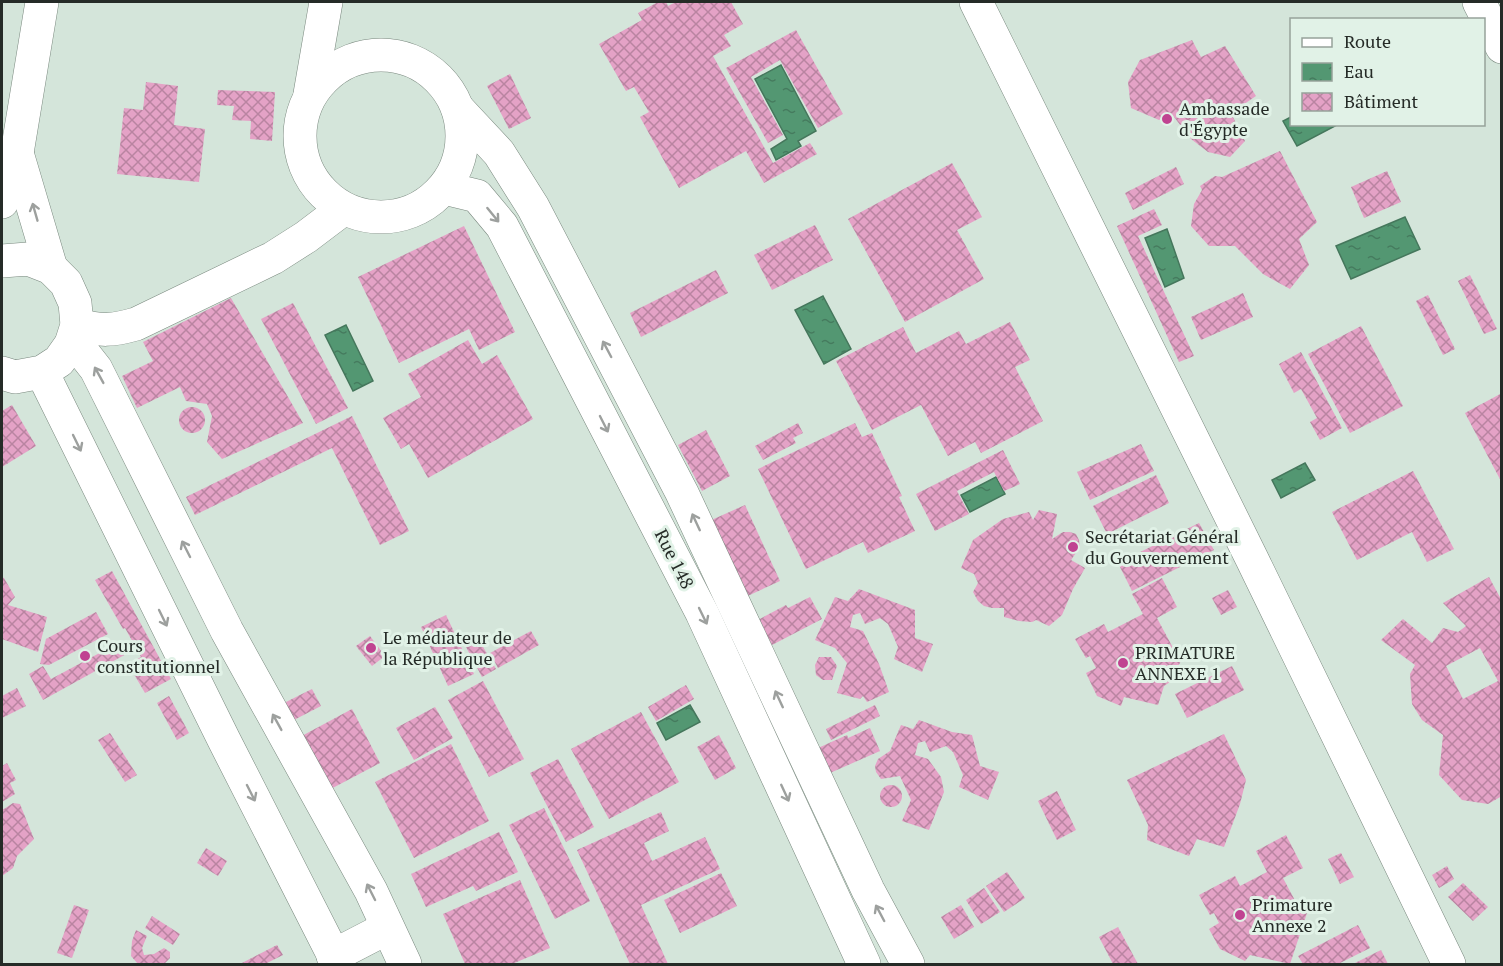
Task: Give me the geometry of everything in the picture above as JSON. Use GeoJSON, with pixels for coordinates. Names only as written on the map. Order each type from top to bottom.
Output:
{"type":"FeatureCollection","features":[{"type":"Feature","properties":{"kind":"street"},"geometry":{"type":"LineString","coordinates":[[2,202],[17,153],[42,2]]}},
{"type":"Feature","properties":{"kind":"street"},"geometry":{"type":"LineString","coordinates":[[326,2],[310,94],[302,115],[299,137],[302,159],[311,179],[325,196],[343,209],[364,216],[386,218],[408,213],[428,203],[444,188],[458,164],[463,136],[458,109]]}},
{"type":"Feature","properties":{"kind":"street"},"geometry":{"type":"LineString","coordinates":[[976,2],[1247,548],[1449,964]]}},
{"type":"Feature","properties":{"kind":"street"},"geometry":{"type":"LineString","coordinates":[[1479,2],[1502,47]]}},
{"type":"Feature","properties":{"kind":"street"},"geometry":{"type":"LineString","coordinates":[[310,94],[325,77],[344,63],[366,56],[389,55],[412,61],[432,72],[447,89],[458,109],[499,153],[533,207],[682,493],[868,890],[908,964]]}},
{"type":"Feature","properties":{"kind":"street"},"geometry":{"type":"LineString","coordinates":[[17,153],[51,268]]}},
{"type":"Feature","properties":{"kind":"street","name":"Rue 148"},"geometry":{"type":"LineString","coordinates":[[444,188],[477,196],[501,226],[702,613],[864,964]]}},
{"type":"Feature","properties":{"kind":"street"},"geometry":{"type":"LineString","coordinates":[[74,335],[92,329],[113,330],[136,324],[273,258],[343,209]]}},
{"type":"Feature","properties":{"kind":"street"},"geometry":{"type":"LineString","coordinates":[[2,261],[28,259],[51,268],[66,284],[75,303],[74,335],[58,361],[42,372],[15,377],[2,374]]}},
{"type":"Feature","properties":{"kind":"street"},"geometry":{"type":"LineString","coordinates":[[74,335],[96,369],[227,631],[371,891],[405,964]]}},
{"type":"Feature","properties":{"kind":"street"},"geometry":{"type":"LineString","coordinates":[[42,372],[336,960],[387,928]]}},
{"type":"Feature","properties":{"kind":"street"},"geometry":{"type":"LineString","coordinates":[[765,749],[795,734]]}},
{"type":"Feature","properties":{"kind":"water"},"geometry":{"type":"Polygon","coordinates":[[[781,65],[816,131],[798,141],[801,146],[776,160],[771,149],[787,139],[755,79],[781,65]]]}},
{"type":"Feature","properties":{"kind":"water"},"geometry":{"type":"Polygon","coordinates":[[[1290,118],[1290,126],[1335,126],[1297,146],[1283,121],[1290,118]]]}},
{"type":"Feature","properties":{"kind":"water"},"geometry":{"type":"Polygon","coordinates":[[[1405,217],[1420,249],[1351,279],[1336,246],[1405,217]]]}},
{"type":"Feature","properties":{"kind":"water"},"geometry":{"type":"Polygon","coordinates":[[[1167,229],[1184,278],[1165,287],[1145,238],[1167,229]]]}},
{"type":"Feature","properties":{"kind":"water"},"geometry":{"type":"Polygon","coordinates":[[[823,296],[851,349],[824,364],[795,310],[823,296]]]}},
{"type":"Feature","properties":{"kind":"water"},"geometry":{"type":"Polygon","coordinates":[[[346,325],[373,381],[353,391],[325,335],[346,325]]]}},
{"type":"Feature","properties":{"kind":"water"},"geometry":{"type":"Polygon","coordinates":[[[1305,463],[1315,480],[1281,498],[1272,480],[1305,463]]]}},
{"type":"Feature","properties":{"kind":"water"},"geometry":{"type":"Polygon","coordinates":[[[996,477],[1005,494],[970,512],[961,495],[996,477]]]}},
{"type":"Feature","properties":{"kind":"water"},"geometry":{"type":"Polygon","coordinates":[[[690,705],[700,722],[666,740],[657,723],[690,705]]]}},
{"type":"Feature","properties":{"kind":"building"},"geometry":{"type":"Polygon","coordinates":[[[658,2],[666,2],[668,6],[676,2],[731,2],[743,24],[724,35],[731,46],[713,56],[773,163],[810,143],[817,154],[764,183],[746,151],[679,188],[640,117],[649,112],[634,87],[626,91],[599,44],[642,20],[638,13],[658,2]]]}},
{"type":"Feature","properties":{"kind":"building"},"geometry":{"type":"Polygon","coordinates":[[[796,30],[843,114],[818,128],[780,60],[751,77],[783,135],[768,143],[726,68],[796,30]]]}},
{"type":"Feature","properties":{"kind":"building"},"geometry":{"type":"Polygon","coordinates":[[[1192,40],[1201,57],[1225,46],[1256,96],[1231,113],[1245,141],[1230,157],[1208,152],[1191,139],[1171,113],[1159,120],[1131,108],[1128,82],[1140,60],[1192,40]]]}},
{"type":"Feature","properties":{"kind":"building"},"geometry":{"type":"Polygon","coordinates":[[[510,74],[531,118],[509,129],[487,86],[510,74]]]}},
{"type":"Feature","properties":{"kind":"building"},"geometry":{"type":"Polygon","coordinates":[[[146,82],[178,86],[174,125],[205,129],[199,182],[117,174],[124,108],[143,110],[146,82]]]}},
{"type":"Feature","properties":{"kind":"building"},"geometry":{"type":"Polygon","coordinates":[[[218,90],[275,92],[272,141],[250,139],[251,121],[232,120],[234,106],[217,105],[218,90]]]}},
{"type":"Feature","properties":{"kind":"building"},"geometry":{"type":"Polygon","coordinates":[[[1280,151],[1317,222],[1299,239],[1309,265],[1290,289],[1263,274],[1235,246],[1209,246],[1191,226],[1194,204],[1202,190],[1200,186],[1215,176],[1222,177],[1280,151]]]}},
{"type":"Feature","properties":{"kind":"building"},"geometry":{"type":"Polygon","coordinates":[[[952,163],[982,217],[957,230],[984,279],[905,322],[848,219],[952,163]]]}},
{"type":"Feature","properties":{"kind":"building"},"geometry":{"type":"Polygon","coordinates":[[[1176,167],[1184,184],[1133,210],[1125,193],[1176,167]]]}},
{"type":"Feature","properties":{"kind":"building"},"geometry":{"type":"Polygon","coordinates":[[[1387,171],[1401,202],[1364,218],[1351,187],[1387,171]]]}},
{"type":"Feature","properties":{"kind":"building"},"geometry":{"type":"Polygon","coordinates":[[[1154,209],[1162,225],[1138,236],[1194,356],[1179,362],[1117,226],[1154,209]]]}},
{"type":"Feature","properties":{"kind":"building"},"geometry":{"type":"Polygon","coordinates":[[[815,225],[833,260],[772,290],[754,255],[815,225]]]}},
{"type":"Feature","properties":{"kind":"building"},"geometry":{"type":"Polygon","coordinates":[[[464,226],[515,332],[479,350],[469,329],[399,363],[358,277],[464,226]]]}},
{"type":"Feature","properties":{"kind":"building"},"geometry":{"type":"Polygon","coordinates":[[[716,270],[728,293],[641,337],[630,313],[716,270]]]}},
{"type":"Feature","properties":{"kind":"building"},"geometry":{"type":"Polygon","coordinates":[[[1470,275],[1497,329],[1484,334],[1458,281],[1470,275]]]}},
{"type":"Feature","properties":{"kind":"building"},"geometry":{"type":"Polygon","coordinates":[[[1243,293],[1253,317],[1201,340],[1191,317],[1243,293]]]}},
{"type":"Feature","properties":{"kind":"building"},"geometry":{"type":"Polygon","coordinates":[[[1428,295],[1455,349],[1443,355],[1416,301],[1428,295]]]}},
{"type":"Feature","properties":{"kind":"building"},"geometry":{"type":"Polygon","coordinates":[[[231,298],[303,423],[222,459],[207,442],[212,416],[207,404],[186,401],[180,387],[137,408],[122,376],[153,361],[143,342],[231,298]]]}},
{"type":"Feature","properties":{"kind":"building"},"geometry":{"type":"Polygon","coordinates":[[[293,303],[348,408],[316,424],[261,319],[293,303]]]}},
{"type":"Feature","properties":{"kind":"building"},"geometry":{"type":"Polygon","coordinates":[[[1010,322],[1030,360],[1015,367],[1043,421],[981,453],[975,442],[948,456],[921,405],[872,430],[836,361],[903,327],[916,353],[959,331],[966,344],[1010,322]]]}},
{"type":"Feature","properties":{"kind":"building"},"geometry":{"type":"Polygon","coordinates":[[[1361,326],[1403,406],[1350,433],[1308,354],[1361,326]]]}},
{"type":"Feature","properties":{"kind":"building"},"geometry":{"type":"Polygon","coordinates":[[[468,340],[482,364],[497,355],[533,419],[428,478],[409,444],[401,449],[383,418],[421,397],[408,374],[468,340]]]}},
{"type":"Feature","properties":{"kind":"building"},"geometry":{"type":"Polygon","coordinates":[[[1301,352],[1342,428],[1320,440],[1310,422],[1317,418],[1301,389],[1294,393],[1279,364],[1301,352]]]}},
{"type":"Feature","properties":{"kind":"building"},"geometry":{"type":"Polygon","coordinates":[[[1502,393],[1502,483],[1465,413],[1502,393]]]}},
{"type":"Feature","properties":{"kind":"building"},"geometry":{"type":"Polygon","coordinates":[[[12,405],[36,446],[2,467],[2,411],[12,405]]]}},
{"type":"Feature","properties":{"kind":"building"},"geometry":{"type":"Polygon","coordinates":[[[192,407],[201,411],[205,420],[201,429],[192,433],[183,429],[179,420],[183,411],[192,407]]]}},
{"type":"Feature","properties":{"kind":"building"},"geometry":{"type":"Polygon","coordinates":[[[352,416],[409,531],[380,545],[332,448],[195,515],[186,497],[352,416]]]}},
{"type":"Feature","properties":{"kind":"building"},"geometry":{"type":"Polygon","coordinates":[[[798,423],[803,433],[793,438],[796,443],[763,460],[755,446],[798,423]]]}},
{"type":"Feature","properties":{"kind":"building"},"geometry":{"type":"Polygon","coordinates":[[[855,423],[862,437],[872,433],[902,496],[899,497],[915,531],[868,553],[863,542],[806,569],[758,469],[855,423]]]}},
{"type":"Feature","properties":{"kind":"building"},"geometry":{"type":"Polygon","coordinates":[[[706,430],[730,476],[702,491],[678,445],[706,430]]]}},
{"type":"Feature","properties":{"kind":"building"},"geometry":{"type":"Polygon","coordinates":[[[1141,444],[1154,471],[1090,500],[1077,472],[1141,444]]]}},
{"type":"Feature","properties":{"kind":"building"},"geometry":{"type":"Polygon","coordinates":[[[1003,450],[1020,484],[1004,491],[994,472],[957,491],[969,514],[935,531],[916,494],[1003,450]]]}},
{"type":"Feature","properties":{"kind":"building"},"geometry":{"type":"Polygon","coordinates":[[[1413,471],[1454,549],[1427,562],[1412,532],[1357,560],[1332,512],[1413,471]]]}},
{"type":"Feature","properties":{"kind":"building"},"geometry":{"type":"Polygon","coordinates":[[[1156,475],[1169,503],[1107,534],[1093,506],[1156,475]]]}},
{"type":"Feature","properties":{"kind":"building"},"geometry":{"type":"Polygon","coordinates":[[[745,505],[780,581],[741,599],[707,522],[745,505]]]}},
{"type":"Feature","properties":{"kind":"building"},"geometry":{"type":"Polygon","coordinates":[[[1039,510],[1057,514],[1052,539],[1063,532],[1076,534],[1080,547],[1071,560],[1085,568],[1062,615],[1049,626],[1036,620],[1019,621],[1004,617],[1004,608],[984,606],[973,592],[978,583],[974,574],[961,568],[973,540],[1003,519],[1029,512],[1033,520],[1039,510]]]}},
{"type":"Feature","properties":{"kind":"building"},"geometry":{"type":"Polygon","coordinates":[[[1199,523],[1214,550],[1132,591],[1118,563],[1199,523]]]}},
{"type":"Feature","properties":{"kind":"building"},"geometry":{"type":"Polygon","coordinates":[[[112,571],[171,679],[145,693],[128,664],[141,657],[95,580],[112,571]]]}},
{"type":"Feature","properties":{"kind":"building"},"geometry":{"type":"Polygon","coordinates":[[[2,577],[15,597],[8,605],[47,617],[38,652],[2,639],[2,577]]]}},
{"type":"Feature","properties":{"kind":"building"},"geometry":{"type":"Polygon","coordinates":[[[1489,577],[1502,601],[1502,796],[1488,804],[1462,800],[1439,775],[1443,735],[1422,720],[1412,704],[1410,674],[1415,665],[1381,640],[1403,619],[1432,643],[1443,628],[1458,632],[1466,626],[1443,603],[1489,577]],[[1480,648],[1446,666],[1463,699],[1498,681],[1480,648]]]}},
{"type":"Feature","properties":{"kind":"building"},"geometry":{"type":"Polygon","coordinates":[[[1162,578],[1177,607],[1157,618],[1172,646],[1183,657],[1170,682],[1164,686],[1158,705],[1124,697],[1121,706],[1097,696],[1086,673],[1096,668],[1090,656],[1086,658],[1075,639],[1104,624],[1108,632],[1143,614],[1132,594],[1162,578]]]}},
{"type":"Feature","properties":{"kind":"building"},"geometry":{"type":"Polygon","coordinates":[[[859,589],[915,610],[915,638],[933,644],[922,672],[894,659],[898,647],[888,624],[880,618],[865,624],[860,613],[853,615],[850,627],[863,631],[889,692],[867,702],[863,696],[860,699],[837,693],[847,663],[835,648],[815,640],[835,597],[848,601],[859,589]]]}},
{"type":"Feature","properties":{"kind":"building"},"geometry":{"type":"Polygon","coordinates":[[[1228,590],[1237,607],[1221,615],[1212,598],[1228,590]]]}},
{"type":"Feature","properties":{"kind":"building"},"geometry":{"type":"Polygon","coordinates":[[[810,597],[822,619],[772,645],[758,620],[786,605],[788,608],[810,597]]]}},
{"type":"Feature","properties":{"kind":"building"},"geometry":{"type":"Polygon","coordinates":[[[96,612],[108,634],[49,665],[40,664],[46,639],[96,612]]]}},
{"type":"Feature","properties":{"kind":"building"},"geometry":{"type":"Polygon","coordinates":[[[446,615],[474,674],[448,686],[421,627],[446,615]]]}},
{"type":"Feature","properties":{"kind":"building"},"geometry":{"type":"Polygon","coordinates":[[[531,631],[539,645],[498,668],[490,653],[531,631]]]}},
{"type":"Feature","properties":{"kind":"building"},"geometry":{"type":"Polygon","coordinates":[[[370,636],[385,656],[372,666],[356,646],[370,636]]]}},
{"type":"Feature","properties":{"kind":"building"},"geometry":{"type":"Polygon","coordinates":[[[479,640],[496,669],[482,677],[466,647],[479,640]]]}},
{"type":"Feature","properties":{"kind":"building"},"geometry":{"type":"Polygon","coordinates":[[[122,641],[128,653],[43,700],[29,674],[43,666],[51,679],[122,641]]]}},
{"type":"Feature","properties":{"kind":"building"},"geometry":{"type":"Polygon","coordinates":[[[819,657],[831,657],[837,666],[832,680],[823,680],[816,675],[815,665],[819,657]]]}},
{"type":"Feature","properties":{"kind":"building"},"geometry":{"type":"Polygon","coordinates":[[[1232,666],[1244,690],[1187,718],[1175,694],[1232,666]]]}},
{"type":"Feature","properties":{"kind":"building"},"geometry":{"type":"Polygon","coordinates":[[[483,681],[524,759],[489,777],[448,700],[483,681]]]}},
{"type":"Feature","properties":{"kind":"building"},"geometry":{"type":"Polygon","coordinates":[[[686,685],[694,699],[656,721],[648,707],[686,685]]]}},
{"type":"Feature","properties":{"kind":"building"},"geometry":{"type":"Polygon","coordinates":[[[17,688],[26,706],[2,718],[2,696],[17,688]]]}},
{"type":"Feature","properties":{"kind":"building"},"geometry":{"type":"Polygon","coordinates":[[[312,689],[321,706],[292,721],[282,704],[312,689]]]}},
{"type":"Feature","properties":{"kind":"building"},"geometry":{"type":"Polygon","coordinates":[[[169,696],[189,733],[177,740],[157,703],[169,696]]]}},
{"type":"Feature","properties":{"kind":"building"},"geometry":{"type":"Polygon","coordinates":[[[875,705],[880,716],[831,740],[826,729],[875,705]]]}},
{"type":"Feature","properties":{"kind":"building"},"geometry":{"type":"Polygon","coordinates":[[[435,707],[453,738],[414,760],[396,728],[435,707]]]}},
{"type":"Feature","properties":{"kind":"building"},"geometry":{"type":"Polygon","coordinates":[[[352,709],[380,763],[327,791],[298,738],[352,709]]]}},
{"type":"Feature","properties":{"kind":"building"},"geometry":{"type":"Polygon","coordinates":[[[641,712],[679,782],[609,819],[571,749],[641,712]]]}},
{"type":"Feature","properties":{"kind":"building"},"geometry":{"type":"Polygon","coordinates":[[[919,720],[952,732],[972,735],[980,766],[999,772],[988,800],[959,787],[963,775],[953,752],[946,746],[930,752],[925,741],[918,743],[915,755],[928,759],[941,777],[944,792],[929,830],[902,821],[911,800],[900,776],[881,779],[875,766],[878,759],[890,751],[901,725],[913,729],[919,720]]]}},
{"type":"Feature","properties":{"kind":"building"},"geometry":{"type":"Polygon","coordinates":[[[870,728],[880,751],[830,773],[818,748],[870,728]]]}},
{"type":"Feature","properties":{"kind":"building"},"geometry":{"type":"Polygon","coordinates":[[[110,733],[137,775],[125,782],[98,740],[110,733]]]}},
{"type":"Feature","properties":{"kind":"building"},"geometry":{"type":"Polygon","coordinates":[[[1224,734],[1246,780],[1224,847],[1197,839],[1189,856],[1147,840],[1148,825],[1127,780],[1224,734]]]}},
{"type":"Feature","properties":{"kind":"building"},"geometry":{"type":"Polygon","coordinates":[[[719,735],[736,768],[715,780],[697,747],[719,735]]]}},
{"type":"Feature","properties":{"kind":"building"},"geometry":{"type":"Polygon","coordinates":[[[451,744],[489,821],[414,858],[375,782],[451,744]]]}},
{"type":"Feature","properties":{"kind":"building"},"geometry":{"type":"Polygon","coordinates":[[[558,759],[594,827],[566,842],[530,773],[558,759]]]}},
{"type":"Feature","properties":{"kind":"building"},"geometry":{"type":"Polygon","coordinates":[[[7,763],[16,780],[10,783],[15,794],[2,802],[2,766],[7,763]]]}},
{"type":"Feature","properties":{"kind":"building"},"geometry":{"type":"Polygon","coordinates":[[[887,785],[895,785],[902,792],[902,800],[895,807],[887,807],[880,800],[880,792],[887,785]]]}},
{"type":"Feature","properties":{"kind":"building"},"geometry":{"type":"Polygon","coordinates":[[[1057,791],[1076,830],[1057,840],[1038,801],[1057,791]]]}},
{"type":"Feature","properties":{"kind":"building"},"geometry":{"type":"Polygon","coordinates":[[[13,803],[20,804],[34,839],[17,856],[13,868],[2,876],[2,809],[13,803]]]}},
{"type":"Feature","properties":{"kind":"building"},"geometry":{"type":"Polygon","coordinates":[[[544,808],[590,901],[555,919],[509,825],[544,808]]]}},
{"type":"Feature","properties":{"kind":"building"},"geometry":{"type":"Polygon","coordinates":[[[661,812],[669,831],[644,843],[652,861],[705,837],[720,869],[641,905],[668,964],[630,964],[577,850],[661,812]]]}},
{"type":"Feature","properties":{"kind":"building"},"geometry":{"type":"Polygon","coordinates":[[[499,832],[518,872],[476,891],[473,886],[426,907],[411,874],[499,832]]]}},
{"type":"Feature","properties":{"kind":"building"},"geometry":{"type":"Polygon","coordinates":[[[1286,835],[1303,868],[1283,878],[1299,908],[1307,913],[1290,964],[1250,955],[1245,961],[1220,949],[1209,929],[1219,923],[1214,913],[1210,915],[1199,895],[1235,876],[1240,886],[1267,872],[1256,851],[1286,835]]]}},
{"type":"Feature","properties":{"kind":"building"},"geometry":{"type":"Polygon","coordinates":[[[206,848],[227,861],[218,876],[197,863],[206,848]]]}},
{"type":"Feature","properties":{"kind":"building"},"geometry":{"type":"Polygon","coordinates":[[[1341,853],[1354,877],[1340,884],[1328,859],[1341,853]]]}},
{"type":"Feature","properties":{"kind":"building"},"geometry":{"type":"Polygon","coordinates":[[[1447,866],[1454,879],[1439,888],[1432,875],[1447,866]]]}},
{"type":"Feature","properties":{"kind":"building"},"geometry":{"type":"Polygon","coordinates":[[[1007,872],[1025,898],[1004,912],[986,886],[1007,872]]]}},
{"type":"Feature","properties":{"kind":"building"},"geometry":{"type":"Polygon","coordinates":[[[721,873],[737,906],[680,933],[664,900],[721,873]]]}},
{"type":"Feature","properties":{"kind":"building"},"geometry":{"type":"Polygon","coordinates":[[[520,880],[550,948],[512,964],[465,964],[443,914],[520,880]]]}},
{"type":"Feature","properties":{"kind":"building"},"geometry":{"type":"Polygon","coordinates":[[[1463,883],[1488,907],[1473,921],[1448,897],[1463,883]]]}},
{"type":"Feature","properties":{"kind":"building"},"geometry":{"type":"Polygon","coordinates":[[[984,888],[1000,912],[981,924],[966,900],[984,888]]]}},
{"type":"Feature","properties":{"kind":"building"},"geometry":{"type":"Polygon","coordinates":[[[74,905],[89,910],[72,958],[57,953],[74,905]]]}},
{"type":"Feature","properties":{"kind":"building"},"geometry":{"type":"Polygon","coordinates":[[[961,905],[974,927],[954,939],[941,917],[961,905]]]}},
{"type":"Feature","properties":{"kind":"building"},"geometry":{"type":"Polygon","coordinates":[[[152,916],[180,934],[173,945],[145,928],[152,916]]]}},
{"type":"Feature","properties":{"kind":"building"},"geometry":{"type":"Polygon","coordinates":[[[1358,925],[1370,948],[1338,964],[1303,964],[1298,956],[1358,925]]]}},
{"type":"Feature","properties":{"kind":"building"},"geometry":{"type":"Polygon","coordinates":[[[1118,927],[1138,964],[1113,964],[1099,937],[1118,927]]]}},
{"type":"Feature","properties":{"kind":"building"},"geometry":{"type":"Polygon","coordinates":[[[136,930],[147,936],[142,948],[144,955],[154,954],[164,948],[170,952],[170,958],[164,964],[138,964],[131,956],[132,941],[136,930]]]}},
{"type":"Feature","properties":{"kind":"building"},"geometry":{"type":"Polygon","coordinates":[[[277,945],[283,955],[265,964],[240,964],[277,945]]]}},
{"type":"Feature","properties":{"kind":"building"},"geometry":{"type":"Polygon","coordinates":[[[1381,950],[1388,964],[1353,964],[1381,950]]]}},
{"type":"Feature","properties":{"kind":"place","name":"Ambassade d'Égypte"},"geometry":{"type":"Point","coordinates":[1167,119]}},
{"type":"Feature","properties":{"kind":"place","name":"Secrétariat Général du Gouvernement"},"geometry":{"type":"Point","coordinates":[1073,547]}},
{"type":"Feature","properties":{"kind":"place","name":"Le médiateur de la République"},"geometry":{"type":"Point","coordinates":[371,648]}},
{"type":"Feature","properties":{"kind":"place","name":"Cours constitutionnel"},"geometry":{"type":"Point","coordinates":[85,656]}},
{"type":"Feature","properties":{"kind":"place","name":"PRIMATURE ANNEXE 1"},"geometry":{"type":"Point","coordinates":[1123,663]}},
{"type":"Feature","properties":{"kind":"place","name":"Primature Annexe 2"},"geometry":{"type":"Point","coordinates":[1240,915]}}]}
